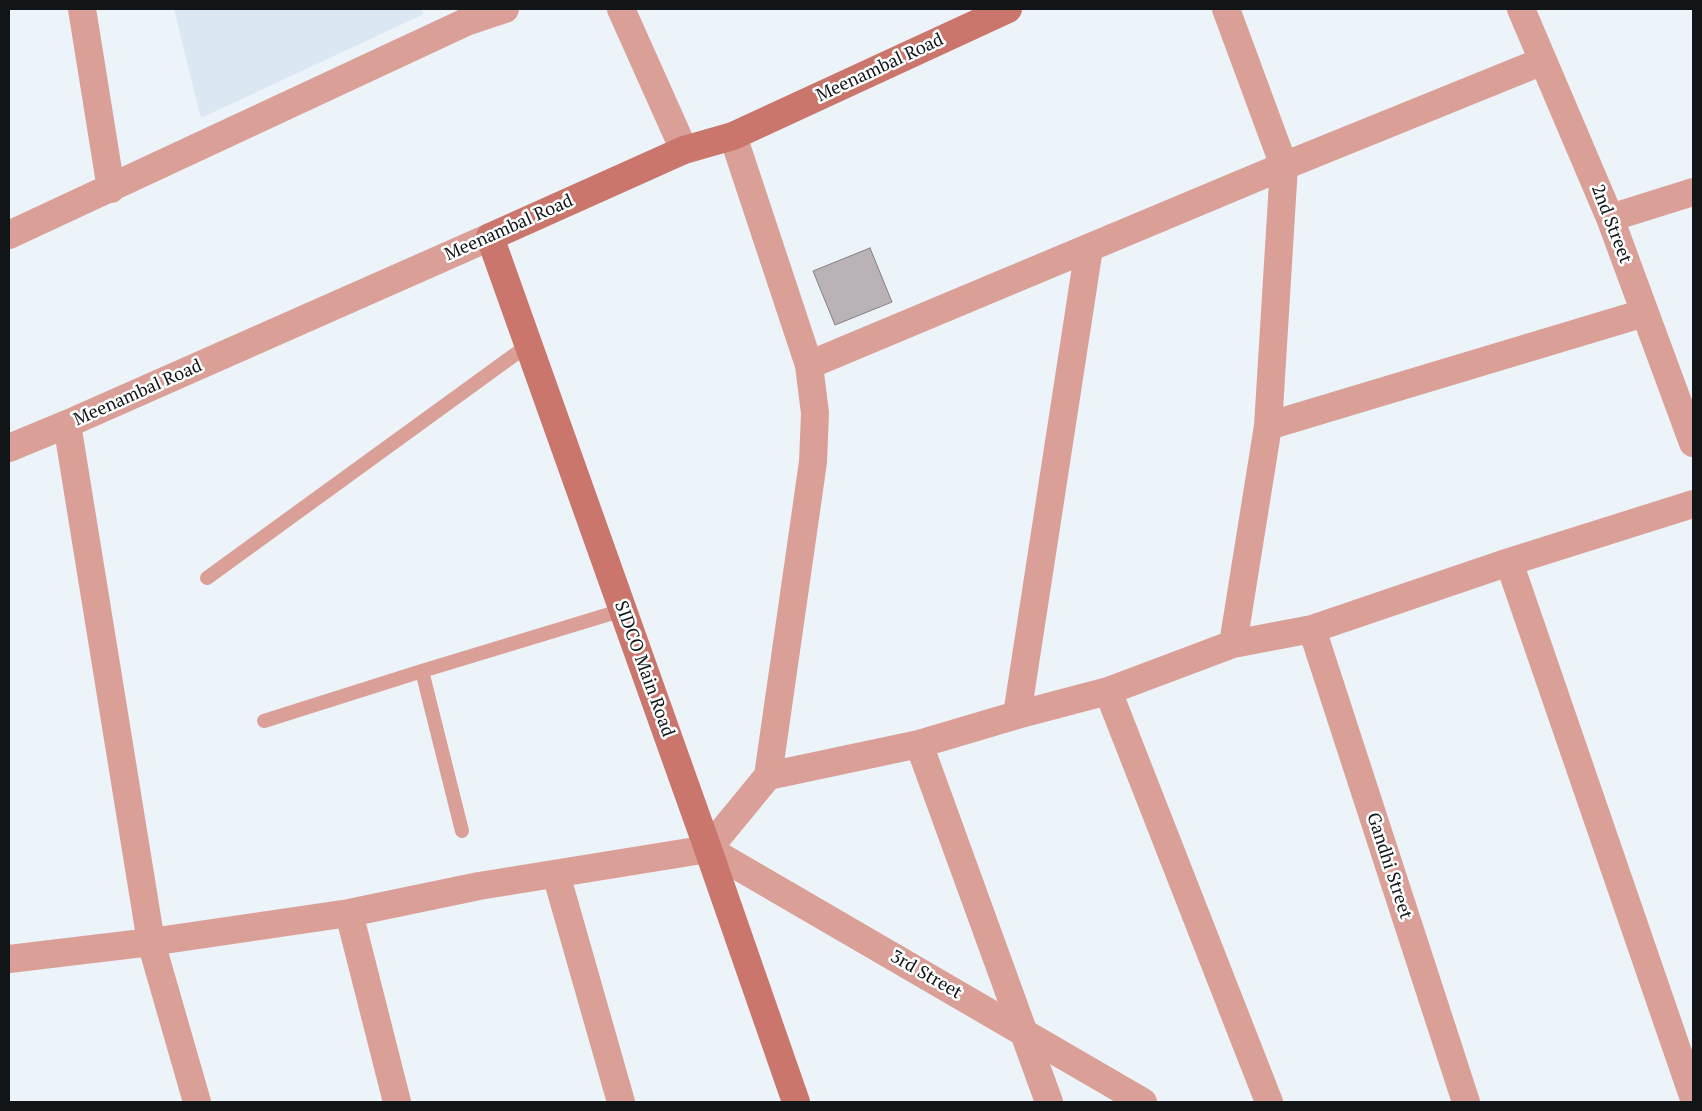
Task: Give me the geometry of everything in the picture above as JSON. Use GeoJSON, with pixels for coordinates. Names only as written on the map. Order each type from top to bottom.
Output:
{"type":"FeatureCollection","features":[{"type":"Feature","properties":{"kind":"main road","name":"Meenambal Road"},"geometry":{"type":"LineString","coordinates":[[490,236],[684,150],[733,136],[1008,9]]}},
{"type":"Feature","properties":{"kind":"main road","name":"SIDCO Main Road"},"geometry":{"type":"LineString","coordinates":[[490,236],[796,1102]]}},
{"type":"Feature","properties":{"kind":"street"},"geometry":{"type":"LineString","coordinates":[[82,9],[112,189]]}},
{"type":"Feature","properties":{"kind":"street"},"geometry":{"type":"LineString","coordinates":[[9,235],[112,189],[463,15],[506,9]]}},
{"type":"Feature","properties":{"kind":"street"},"geometry":{"type":"LineString","coordinates":[[622,9],[684,150]]}},
{"type":"Feature","properties":{"kind":"street"},"geometry":{"type":"LineString","coordinates":[[1226,9],[1284,166],[1268,426],[1234,644]]}},
{"type":"Feature","properties":{"kind":"street","name":"2nd Street"},"geometry":{"type":"LineString","coordinates":[[1521,9],[1610,218],[1644,313],[1686,403],[1693,443]]}},
{"type":"Feature","properties":{"kind":"street"},"geometry":{"type":"LineString","coordinates":[[808,365],[1284,166],[1543,61]]}},
{"type":"Feature","properties":{"kind":"street"},"geometry":{"type":"LineString","coordinates":[[9,960],[151,942],[349,913],[479,886],[708,849],[768,776],[814,462],[815,413],[808,365],[733,136]]}},
{"type":"Feature","properties":{"kind":"street"},"geometry":{"type":"LineString","coordinates":[[1610,218],[1693,192]]}},
{"type":"Feature","properties":{"kind":"street","name":"Meenambal Road"},"geometry":{"type":"LineString","coordinates":[[9,448],[490,236]]}},
{"type":"Feature","properties":{"kind":"street"},"geometry":{"type":"LineString","coordinates":[[1017,715],[1089,248]]}},
{"type":"Feature","properties":{"kind":"street"},"geometry":{"type":"LineString","coordinates":[[1268,426],[1644,313]]}},
{"type":"Feature","properties":{"kind":"street"},"geometry":{"type":"LineString","coordinates":[[67,424],[151,942],[198,1102]]}},
{"type":"Feature","properties":{"kind":"street"},"geometry":{"type":"LineString","coordinates":[[768,776],[919,744],[1108,691],[1234,644],[1312,629],[1509,562],[1693,504]]}},
{"type":"Feature","properties":{"kind":"street"},"geometry":{"type":"LineString","coordinates":[[1509,562],[1693,1096]]}},
{"type":"Feature","properties":{"kind":"street","name":"Gandhi Street"},"geometry":{"type":"LineString","coordinates":[[1312,629],[1466,1102]]}},
{"type":"Feature","properties":{"kind":"street"},"geometry":{"type":"LineString","coordinates":[[1108,691],[1269,1102]]}},
{"type":"Feature","properties":{"kind":"street"},"geometry":{"type":"LineString","coordinates":[[919,744],[1050,1102]]}},
{"type":"Feature","properties":{"kind":"street","name":"3rd Street"},"geometry":{"type":"LineString","coordinates":[[708,849],[1143,1102]]}},
{"type":"Feature","properties":{"kind":"street"},"geometry":{"type":"LineString","coordinates":[[556,874],[621,1102]]}},
{"type":"Feature","properties":{"kind":"street"},"geometry":{"type":"LineString","coordinates":[[349,913],[397,1102]]}},
{"type":"Feature","properties":{"kind":"lane"},"geometry":{"type":"LineString","coordinates":[[207,578],[528,345]]}},
{"type":"Feature","properties":{"kind":"lane"},"geometry":{"type":"LineString","coordinates":[[264,721],[623,610]]}},
{"type":"Feature","properties":{"kind":"lane"},"geometry":{"type":"LineString","coordinates":[[422,671],[462,830]]}},
{"type":"Feature","properties":{"kind":"shaded area"},"geometry":{"type":"Polygon","coordinates":[[[174,9],[421,9],[424,14],[201,118],[174,9]]]}},
{"type":"Feature","properties":{"kind":"building"},"geometry":{"type":"Polygon","coordinates":[[[870,248],[892,302],[835,325],[813,271],[870,248]]]}}]}
